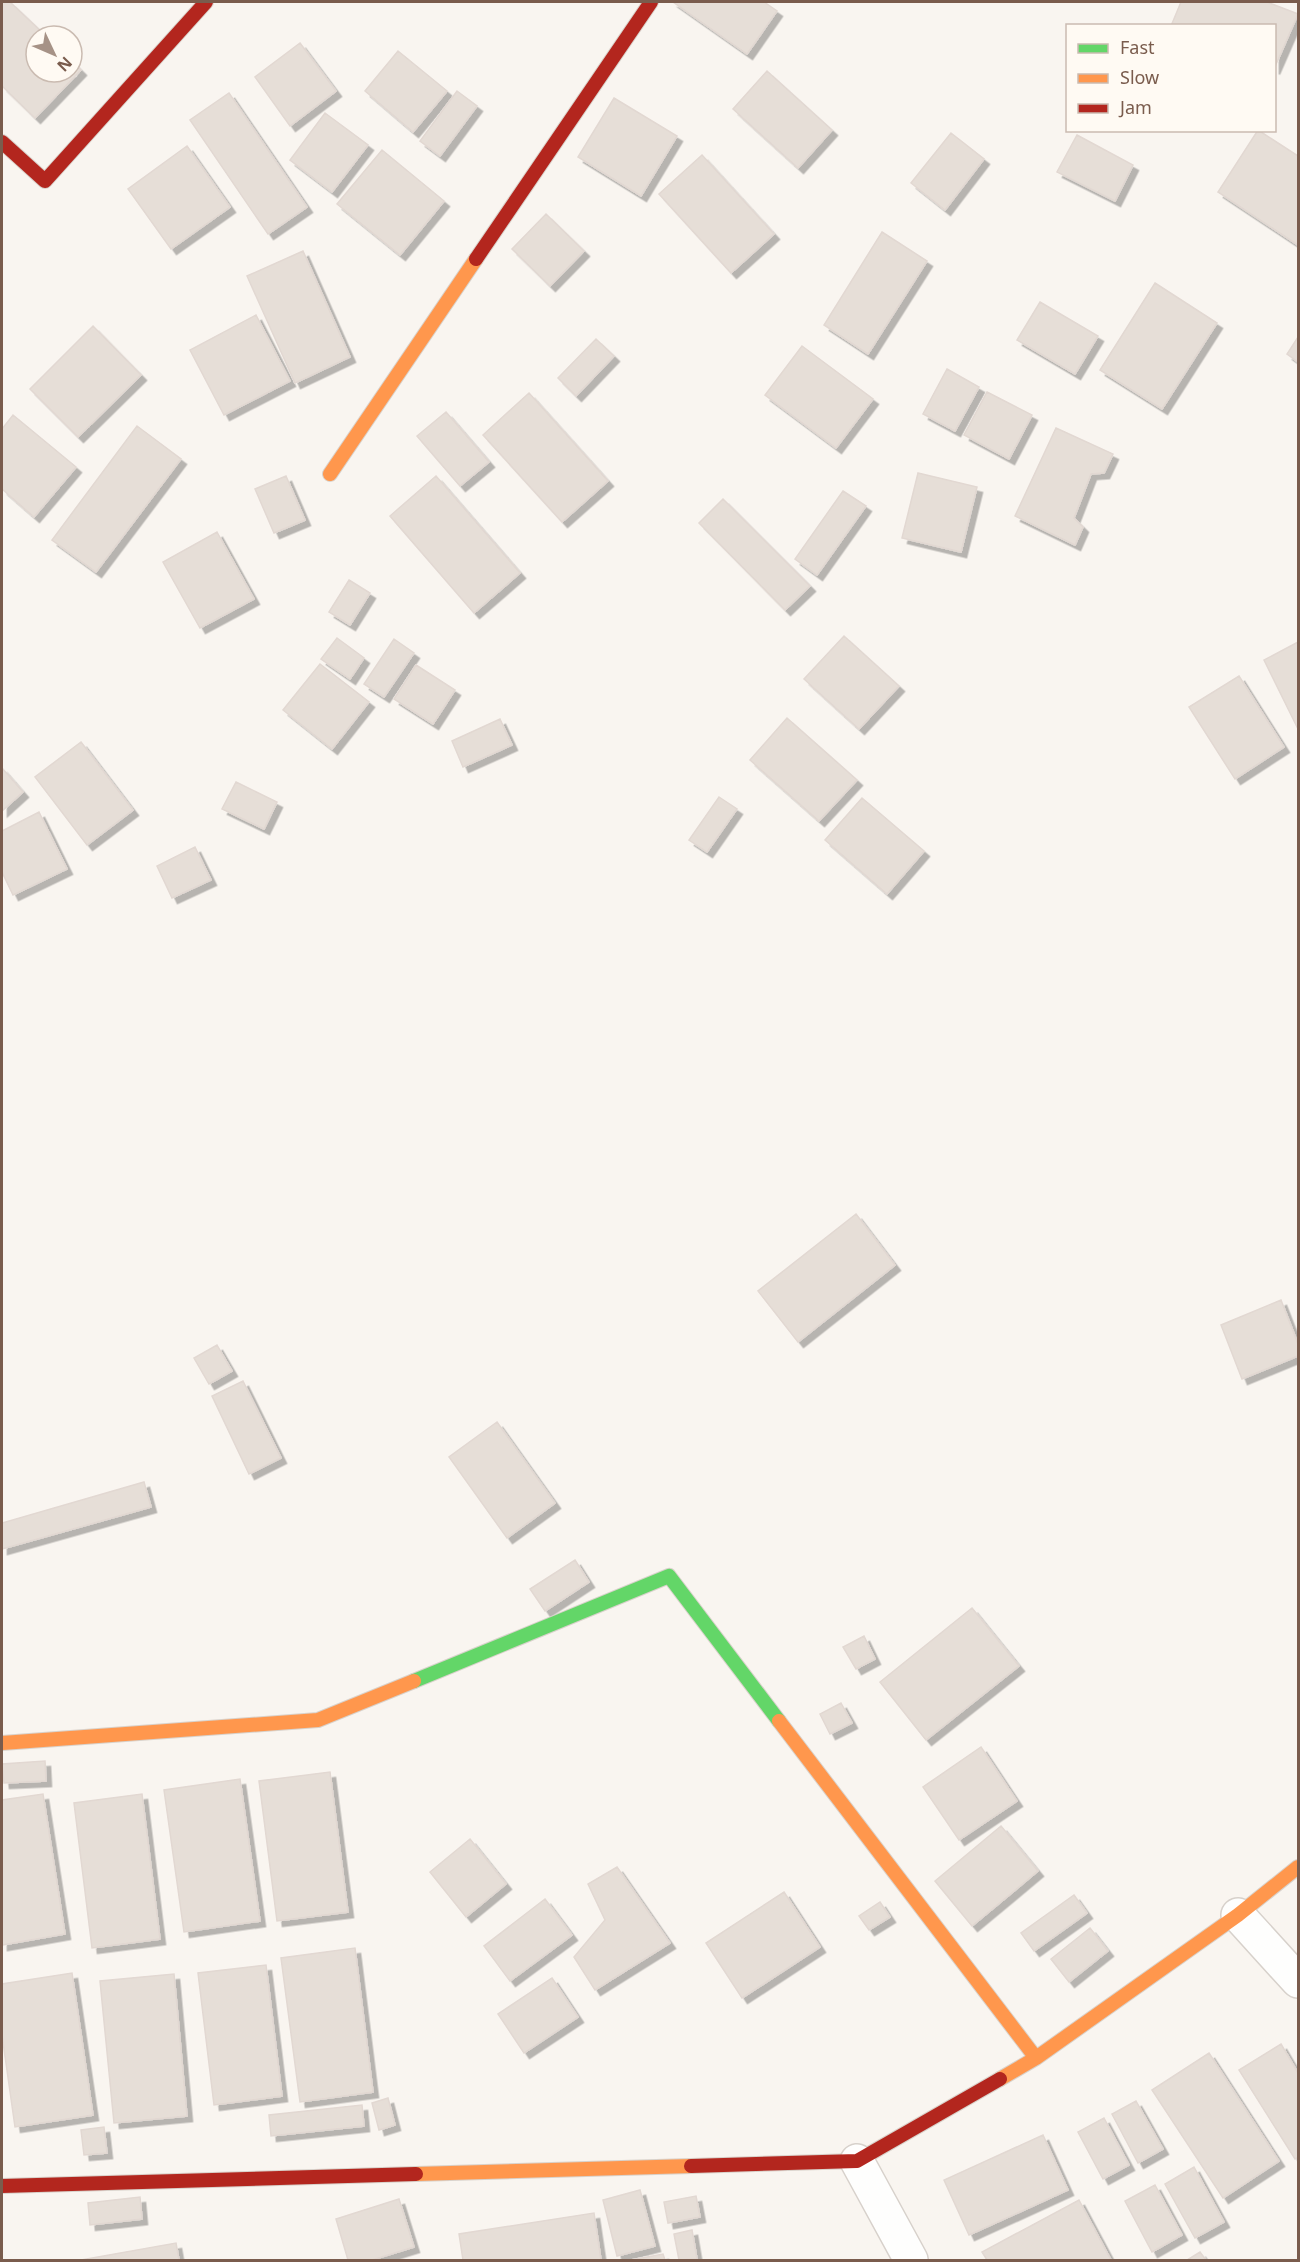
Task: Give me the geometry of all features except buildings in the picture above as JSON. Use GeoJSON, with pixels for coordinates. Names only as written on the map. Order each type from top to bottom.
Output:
{"type":"FeatureCollection","features":[{"type":"Feature","properties":{"kind":"street"},"geometry":{"type":"LineString","coordinates":[[2,142],[45,181],[206,2]]}},
{"type":"Feature","properties":{"kind":"street"},"geometry":{"type":"LineString","coordinates":[[330,474],[651,2]]}},
{"type":"Feature","properties":{"kind":"street"},"geometry":{"type":"LineString","coordinates":[[2,1743],[318,1720],[669,1576],[1036,2058]]}},
{"type":"Feature","properties":{"kind":"street"},"geometry":{"type":"LineString","coordinates":[[2,2186],[857,2161],[1036,2058],[1238,1915],[1299,1867]]}},
{"type":"Feature","properties":{"kind":"street"},"geometry":{"type":"LineString","coordinates":[[1238,1915],[1299,1981]]}},
{"type":"Feature","properties":{"kind":"street"},"geometry":{"type":"LineString","coordinates":[[857,2161],[911,2260]]}},
{"type":"Feature","properties":{"kind":"traffic: fast"},"geometry":{"type":"LineString","coordinates":[[414,1681],[669,1576],[779,1721]]}},
{"type":"Feature","properties":{"kind":"traffic: slow"},"geometry":{"type":"LineString","coordinates":[[330,474],[476,259]]}},
{"type":"Feature","properties":{"kind":"traffic: slow"},"geometry":{"type":"LineString","coordinates":[[2,1743],[318,1720],[414,1681]]}},
{"type":"Feature","properties":{"kind":"traffic: slow"},"geometry":{"type":"LineString","coordinates":[[779,1721],[1036,2058]]}},
{"type":"Feature","properties":{"kind":"traffic: slow"},"geometry":{"type":"LineString","coordinates":[[1000,2079],[1036,2058],[1238,1915],[1298,1867]]}},
{"type":"Feature","properties":{"kind":"traffic: slow"},"geometry":{"type":"LineString","coordinates":[[416,2174],[691,2166]]}},
{"type":"Feature","properties":{"kind":"traffic: jam"},"geometry":{"type":"LineString","coordinates":[[2,142],[45,181],[206,2]]}},
{"type":"Feature","properties":{"kind":"traffic: jam"},"geometry":{"type":"LineString","coordinates":[[476,259],[651,2]]}},
{"type":"Feature","properties":{"kind":"traffic: jam"},"geometry":{"type":"LineString","coordinates":[[691,2166],[857,2161],[1000,2079]]}},
{"type":"Feature","properties":{"kind":"traffic: jam"},"geometry":{"type":"LineString","coordinates":[[2,2186],[416,2174]]}}]}
